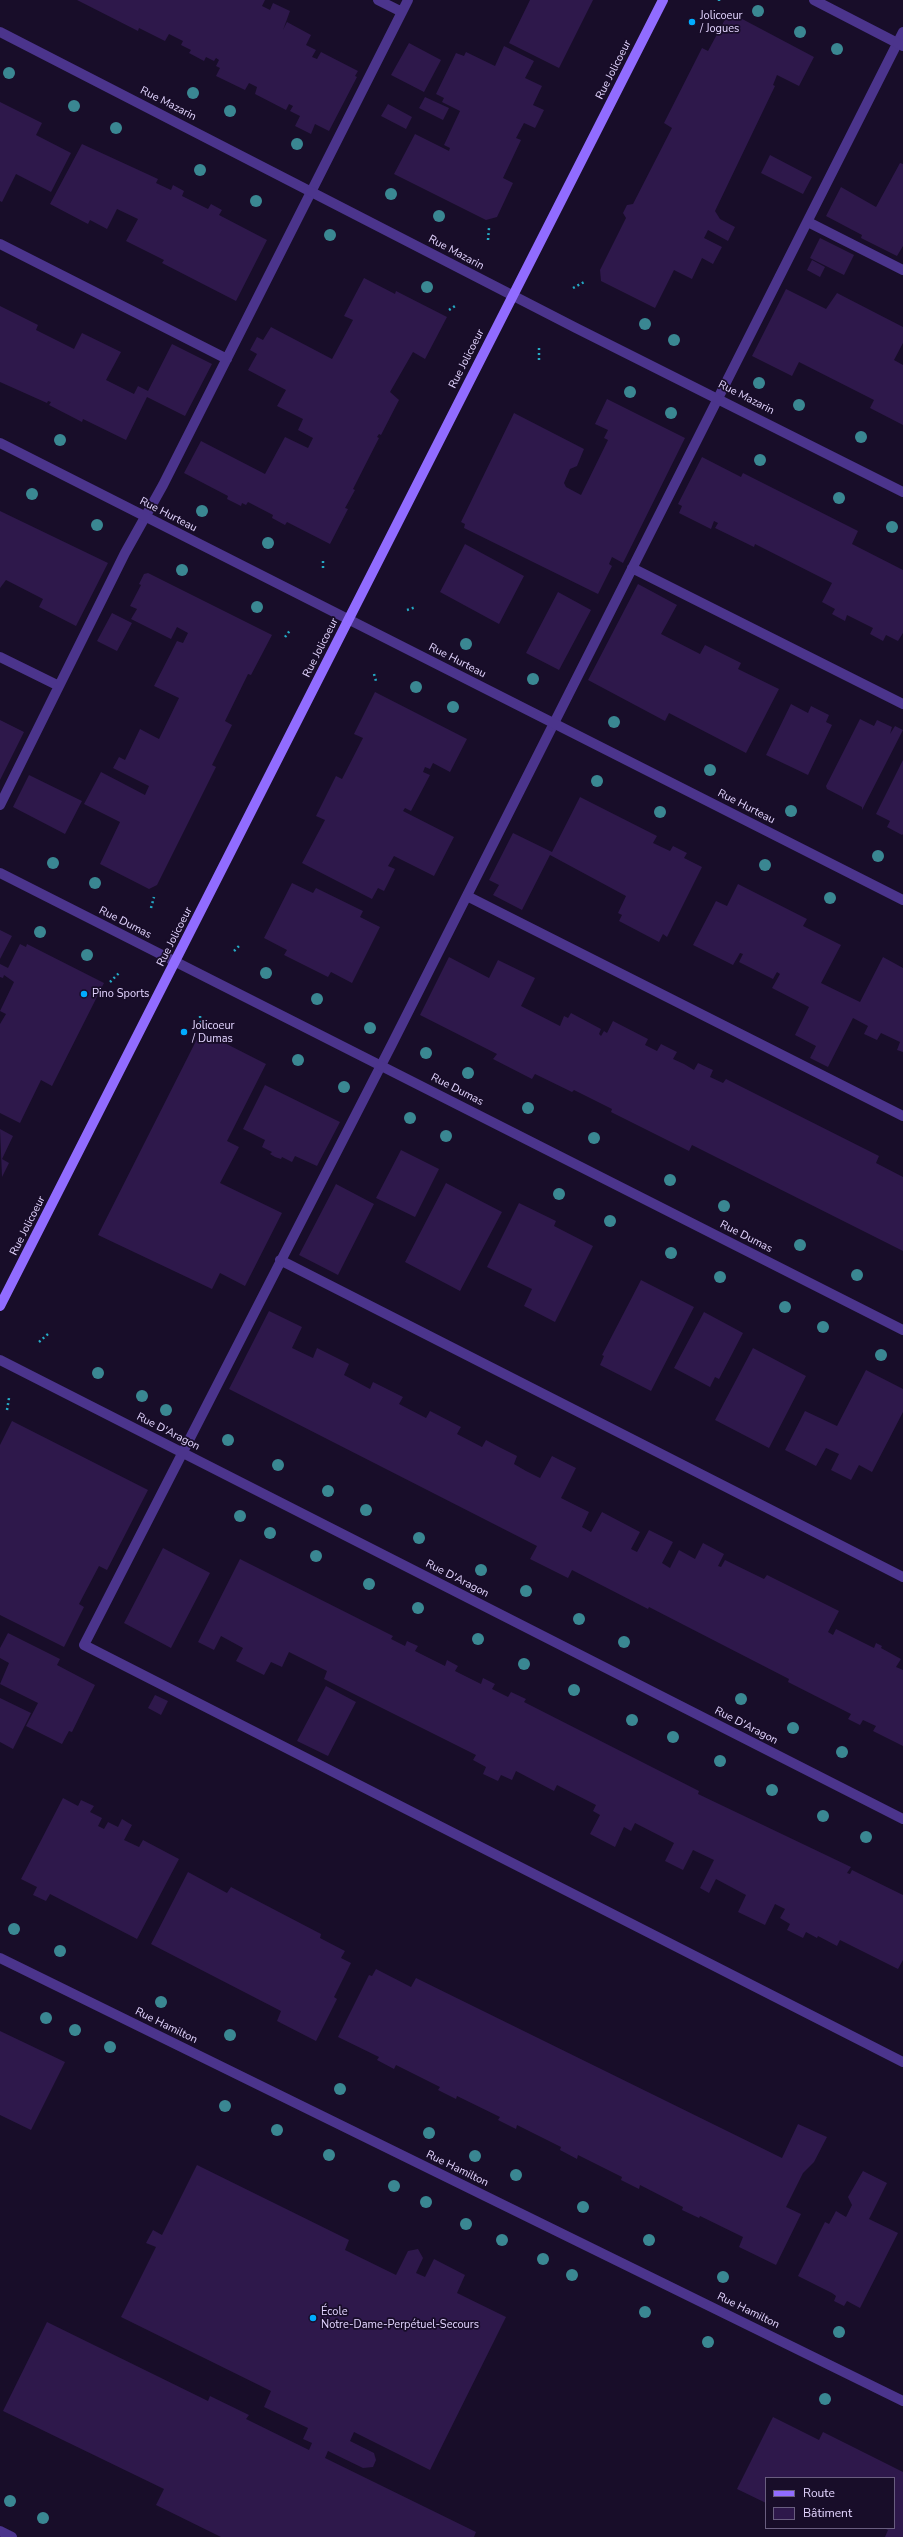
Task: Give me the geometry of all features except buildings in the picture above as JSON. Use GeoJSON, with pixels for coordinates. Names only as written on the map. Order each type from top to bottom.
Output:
{"type":"FeatureCollection","features":[{"type":"Feature","properties":{"kind":"street"},"geometry":{"type":"LineString","coordinates":[[378,0],[402,12]]}},
{"type":"Feature","properties":{"kind":"street"},"geometry":{"type":"LineString","coordinates":[[0,805],[125,553],[146,517],[227,359],[408,0]]}},
{"type":"Feature","properties":{"kind":"street","name":"Rue Jolicoeur"},"geometry":{"type":"LineString","coordinates":[[0,1306],[176,962],[663,0]]}},
{"type":"Feature","properties":{"kind":"street"},"geometry":{"type":"LineString","coordinates":[[814,0],[900,44]]}},
{"type":"Feature","properties":{"kind":"street","name":"Rue Mazarin"},"geometry":{"type":"LineString","coordinates":[[0,32],[312,190],[513,295],[718,397],[903,492]]}},
{"type":"Feature","properties":{"kind":"street"},"geometry":{"type":"LineString","coordinates":[[903,32],[900,44],[718,397],[467,896],[84,1645],[903,2062]]}},
{"type":"Feature","properties":{"kind":"street"},"geometry":{"type":"LineString","coordinates":[[808,222],[903,270]]}},
{"type":"Feature","properties":{"kind":"street"},"geometry":{"type":"LineString","coordinates":[[0,244],[227,359]]}},
{"type":"Feature","properties":{"kind":"street","name":"Rue Hurteau"},"geometry":{"type":"LineString","coordinates":[[0,443],[903,900]]}},
{"type":"Feature","properties":{"kind":"street"},"geometry":{"type":"LineString","coordinates":[[632,568],[903,704]]}},
{"type":"Feature","properties":{"kind":"street"},"geometry":{"type":"LineString","coordinates":[[0,657],[59,686]]}},
{"type":"Feature","properties":{"kind":"street","name":"Rue Dumas"},"geometry":{"type":"LineString","coordinates":[[0,873],[903,1330]]}},
{"type":"Feature","properties":{"kind":"street"},"geometry":{"type":"LineString","coordinates":[[467,896],[903,1116]]}},
{"type":"Feature","properties":{"kind":"street"},"geometry":{"type":"LineString","coordinates":[[280,1260],[903,1577]]}},
{"type":"Feature","properties":{"kind":"street","name":"Rue D'Aragon"},"geometry":{"type":"LineString","coordinates":[[0,1360],[903,1819]]}},
{"type":"Feature","properties":{"kind":"street","name":"Rue Hamilton"},"geometry":{"type":"LineString","coordinates":[[0,1958],[903,2401]]}},
{"type":"Feature","properties":{"kind":"street"},"geometry":{"type":"LineString","coordinates":[[0,2531],[12,2537]]}},
{"type":"Feature","properties":{"kind":"path"},"geometry":{"type":"LineString","coordinates":[[488,240],[489,228]]}},
{"type":"Feature","properties":{"kind":"path"},"geometry":{"type":"LineString","coordinates":[[573,288],[586,280]]}},
{"type":"Feature","properties":{"kind":"path"},"geometry":{"type":"LineString","coordinates":[[449,310],[455,306]]}},
{"type":"Feature","properties":{"kind":"path"},"geometry":{"type":"LineString","coordinates":[[539,348],[539,360]]}},
{"type":"Feature","properties":{"kind":"path"},"geometry":{"type":"LineString","coordinates":[[323,561],[323,568]]}},
{"type":"Feature","properties":{"kind":"path"},"geometry":{"type":"LineString","coordinates":[[407,610],[416,607]]}},
{"type":"Feature","properties":{"kind":"path"},"geometry":{"type":"LineString","coordinates":[[285,637],[291,629]]}},
{"type":"Feature","properties":{"kind":"path"},"geometry":{"type":"LineString","coordinates":[[374,674],[376,681]]}},
{"type":"Feature","properties":{"kind":"path"},"geometry":{"type":"LineString","coordinates":[[151,908],[154,897]]}},
{"type":"Feature","properties":{"kind":"path"},"geometry":{"type":"LineString","coordinates":[[234,951],[240,945]]}},
{"type":"Feature","properties":{"kind":"path"},"geometry":{"type":"LineString","coordinates":[[110,982],[120,973]]}},
{"type":"Feature","properties":{"kind":"path"},"geometry":{"type":"LineString","coordinates":[[200,1016],[201,1026]]}},
{"type":"Feature","properties":{"kind":"path"},"geometry":{"type":"LineString","coordinates":[[39,1342],[48,1334]]}},
{"type":"Feature","properties":{"kind":"path"},"geometry":{"type":"LineString","coordinates":[[7,1410],[9,1398]]}},
{"type":"Feature","properties":{"kind":"place","name":"Jolicoeur / Jogues"},"geometry":{"type":"Point","coordinates":[692,22]}},
{"type":"Feature","properties":{"kind":"place","name":"Pino Sports"},"geometry":{"type":"Point","coordinates":[84,994]}},
{"type":"Feature","properties":{"kind":"place","name":"Jolicoeur / Dumas"},"geometry":{"type":"Point","coordinates":[184,1032]}},
{"type":"Feature","properties":{"kind":"place","name":"École Notre-Dame-Perpétuel-Secours"},"geometry":{"type":"Point","coordinates":[313,2318]}}]}
